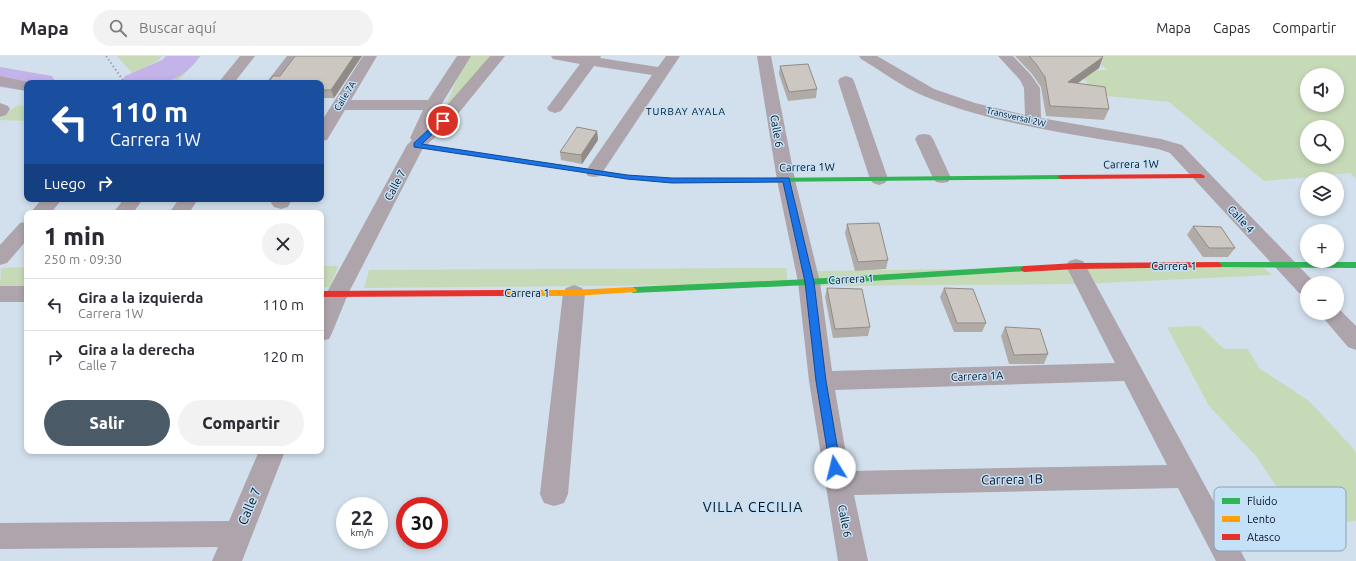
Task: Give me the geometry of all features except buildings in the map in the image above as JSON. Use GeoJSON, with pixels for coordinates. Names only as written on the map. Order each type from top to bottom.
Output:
{"type":"FeatureCollection","features":[{"type":"Feature","properties":{"kind":"street"},"geometry":{"type":"LineString","coordinates":[[228,80],[248,56]]}},
{"type":"Feature","properties":{"kind":"street"},"geometry":{"type":"LineString","coordinates":[[276,80],[295,56]]}},
{"type":"Feature","properties":{"kind":"street","name":"Calle 7A"},"geometry":{"type":"LineString","coordinates":[[324,131],[370,56]]}},
{"type":"Feature","properties":{"kind":"street"},"geometry":{"type":"LineString","coordinates":[[416,145],[433,105],[464,56]]}},
{"type":"Feature","properties":{"kind":"street","name":"Calle 7"},"geometry":{"type":"LineString","coordinates":[[324,318],[329,294],[416,145],[443,121],[498,56]]}},
{"type":"Feature","properties":{"kind":"street"},"geometry":{"type":"LineString","coordinates":[[558,56],[592,58],[662,72]]}},
{"type":"Feature","properties":{"kind":"street"},"geometry":{"type":"LineString","coordinates":[[594,172],[673,56]]}},
{"type":"Feature","properties":{"kind":"street","name":"Calle 6"},"geometry":{"type":"LineString","coordinates":[[764,56],[786,180],[809,282],[821,381],[853,561]]}},
{"type":"Feature","properties":{"kind":"street","name":"Transversal 2W"},"geometry":{"type":"LineString","coordinates":[[866,56],[928,92],[969,106],[1033,122],[1161,144],[1176,149]]}},
{"type":"Feature","properties":{"kind":"street"},"geometry":{"type":"LineString","coordinates":[[1005,56],[1026,78],[1032,88],[1033,122]]}},
{"type":"Feature","properties":{"kind":"street"},"geometry":{"type":"LineString","coordinates":[[555,108],[592,58]]}},
{"type":"Feature","properties":{"kind":"street"},"geometry":{"type":"LineString","coordinates":[[0,81],[24,85]]}},
{"type":"Feature","properties":{"kind":"street"},"geometry":{"type":"LineString","coordinates":[[846,81],[878,179]]}},
{"type":"Feature","properties":{"kind":"street"},"geometry":{"type":"LineString","coordinates":[[340,105],[433,105]]}},
{"type":"Feature","properties":{"kind":"street"},"geometry":{"type":"LineString","coordinates":[[924,139],[942,178]]}},
{"type":"Feature","properties":{"kind":"street","name":"Carrera 1W"},"geometry":{"type":"LineString","coordinates":[[416,145],[627,177],[672,181],[1201,176]]}},
{"type":"Feature","properties":{"kind":"street","name":"Calle 4"},"geometry":{"type":"LineString","coordinates":[[1176,149],[1300,281]]}},
{"type":"Feature","properties":{"kind":"street"},"geometry":{"type":"LineString","coordinates":[[43,210],[50,202]]}},
{"type":"Feature","properties":{"kind":"street"},"geometry":{"type":"LineString","coordinates":[[125,210],[132,202]]}},
{"type":"Feature","properties":{"kind":"street"},"geometry":{"type":"LineString","coordinates":[[0,258],[24,231]]}},
{"type":"Feature","properties":{"kind":"street","name":"Carrera 1"},"geometry":{"type":"LineString","coordinates":[[329,294],[574,293],[809,282],[1076,266],[1356,265]]}},
{"type":"Feature","properties":{"kind":"street"},"geometry":{"type":"LineString","coordinates":[[1076,266],[1214,529]]}},
{"type":"Feature","properties":{"kind":"street"},"geometry":{"type":"LineString","coordinates":[[554,494],[574,293]]}},
{"type":"Feature","properties":{"kind":"street"},"geometry":{"type":"LineString","coordinates":[[0,294],[24,294]]}},
{"type":"Feature","properties":{"kind":"street"},"geometry":{"type":"LineString","coordinates":[[1336,320],[1356,341]]}},
{"type":"Feature","properties":{"kind":"street","name":"Carrera 1A"},"geometry":{"type":"LineString","coordinates":[[821,381],[1132,372]]}},
{"type":"Feature","properties":{"kind":"street","name":"Calle 7"},"geometry":{"type":"LineString","coordinates":[[226,561],[271,454]]}},
{"type":"Feature","properties":{"kind":"street","name":"Carrera 1B"},"geometry":{"type":"LineString","coordinates":[[838,483],[1186,476]]}},
{"type":"Feature","properties":{"kind":"street"},"geometry":{"type":"LineString","coordinates":[[0,536],[238,534]]}},
{"type":"Feature","properties":{"kind":"street"},"geometry":{"type":"LineString","coordinates":[[1226,551],[1231,561]]}},
{"type":"Feature","properties":{"kind":"path"},"geometry":{"type":"LineString","coordinates":[[106,56],[122,80]]}},
{"type":"Feature","properties":{"kind":"green space"},"geometry":{"type":"Polygon","coordinates":[[[117,56],[162,56],[159,60],[133,74],[117,56]]]}},
{"type":"Feature","properties":{"kind":"green space"},"geometry":{"type":"Polygon","coordinates":[[[192,56],[201,56],[179,80],[159,80],[180,68],[192,56]]]}},
{"type":"Feature","properties":{"kind":"green space"},"geometry":{"type":"Polygon","coordinates":[[[467,56],[494,56],[439,121],[467,56]]]}},
{"type":"Feature","properties":{"kind":"green space"},"geometry":{"type":"Polygon","coordinates":[[[1091,56],[1356,56],[1356,179],[1350,173],[1344,174],[1344,172],[1300,172],[1300,178],[1264,181],[1169,102],[1097,95],[1077,71],[1107,70],[1091,56]]]}},
{"type":"Feature","properties":{"kind":"green space"},"geometry":{"type":"Polygon","coordinates":[[[18,105],[24,106],[24,121],[0,120],[0,118],[18,105]]]}},
{"type":"Feature","properties":{"kind":"green space"},"geometry":{"type":"Polygon","coordinates":[[[1261,265],[1272,275],[1081,284],[816,286],[814,271],[1261,265]]]}},
{"type":"Feature","properties":{"kind":"green space"},"geometry":{"type":"Polygon","coordinates":[[[324,266],[338,266],[330,287],[324,287],[324,266]]]}},
{"type":"Feature","properties":{"kind":"green space"},"geometry":{"type":"Polygon","coordinates":[[[24,267],[24,286],[0,286],[1,268],[24,267]]]}},
{"type":"Feature","properties":{"kind":"green space"},"geometry":{"type":"Polygon","coordinates":[[[786,268],[788,284],[364,288],[369,270],[786,268]]]}},
{"type":"Feature","properties":{"kind":"green space"},"geometry":{"type":"Polygon","coordinates":[[[1200,326],[1224,349],[1248,349],[1259,368],[1309,401],[1356,453],[1356,521],[1346,522],[1346,487],[1277,487],[1256,456],[1209,406],[1167,327],[1200,326]]]}},
{"type":"Feature","properties":{"kind":"waterway"},"geometry":{"type":"LineString","coordinates":[[144,80],[173,67],[184,56]]}},
{"type":"Feature","properties":{"kind":"waterway"},"geometry":{"type":"LineString","coordinates":[[0,77],[24,81]]}},
{"type":"Feature","properties":{"kind":"traffic: fast"},"geometry":{"type":"LineString","coordinates":[[563,167],[627,177],[672,181],[1061,177]]}},
{"type":"Feature","properties":{"kind":"traffic: fast"},"geometry":{"type":"LineString","coordinates":[[1218,265],[1356,265]]}},
{"type":"Feature","properties":{"kind":"traffic: fast"},"geometry":{"type":"LineString","coordinates":[[633,290],[809,282],[1024,269]]}},
{"type":"Feature","properties":{"kind":"traffic: slow"},"geometry":{"type":"LineString","coordinates":[[416,145],[563,167]]}},
{"type":"Feature","properties":{"kind":"traffic: slow"},"geometry":{"type":"LineString","coordinates":[[505,293],[574,293],[633,290]]}},
{"type":"Feature","properties":{"kind":"traffic: jam"},"geometry":{"type":"LineString","coordinates":[[1061,177],[1201,176]]}},
{"type":"Feature","properties":{"kind":"traffic: jam"},"geometry":{"type":"LineString","coordinates":[[1024,269],[1076,266],[1218,265]]}},
{"type":"Feature","properties":{"kind":"traffic: jam"},"geometry":{"type":"LineString","coordinates":[[324,294],[505,293]]}},
{"type":"Feature","properties":{"kind":"district","name":"TURBAY AYALA"},"geometry":{"type":"Point","coordinates":[686,111]}},
{"type":"Feature","properties":{"kind":"district","name":"VILLA CECILIA"},"geometry":{"type":"Point","coordinates":[753,507]}},
{"type":"Feature","properties":{"kind":"route"},"geometry":{"type":"LineString","coordinates":[[443,121],[416,145],[627,177],[672,181],[786,180],[809,282],[821,381],[835,468]]}}]}
